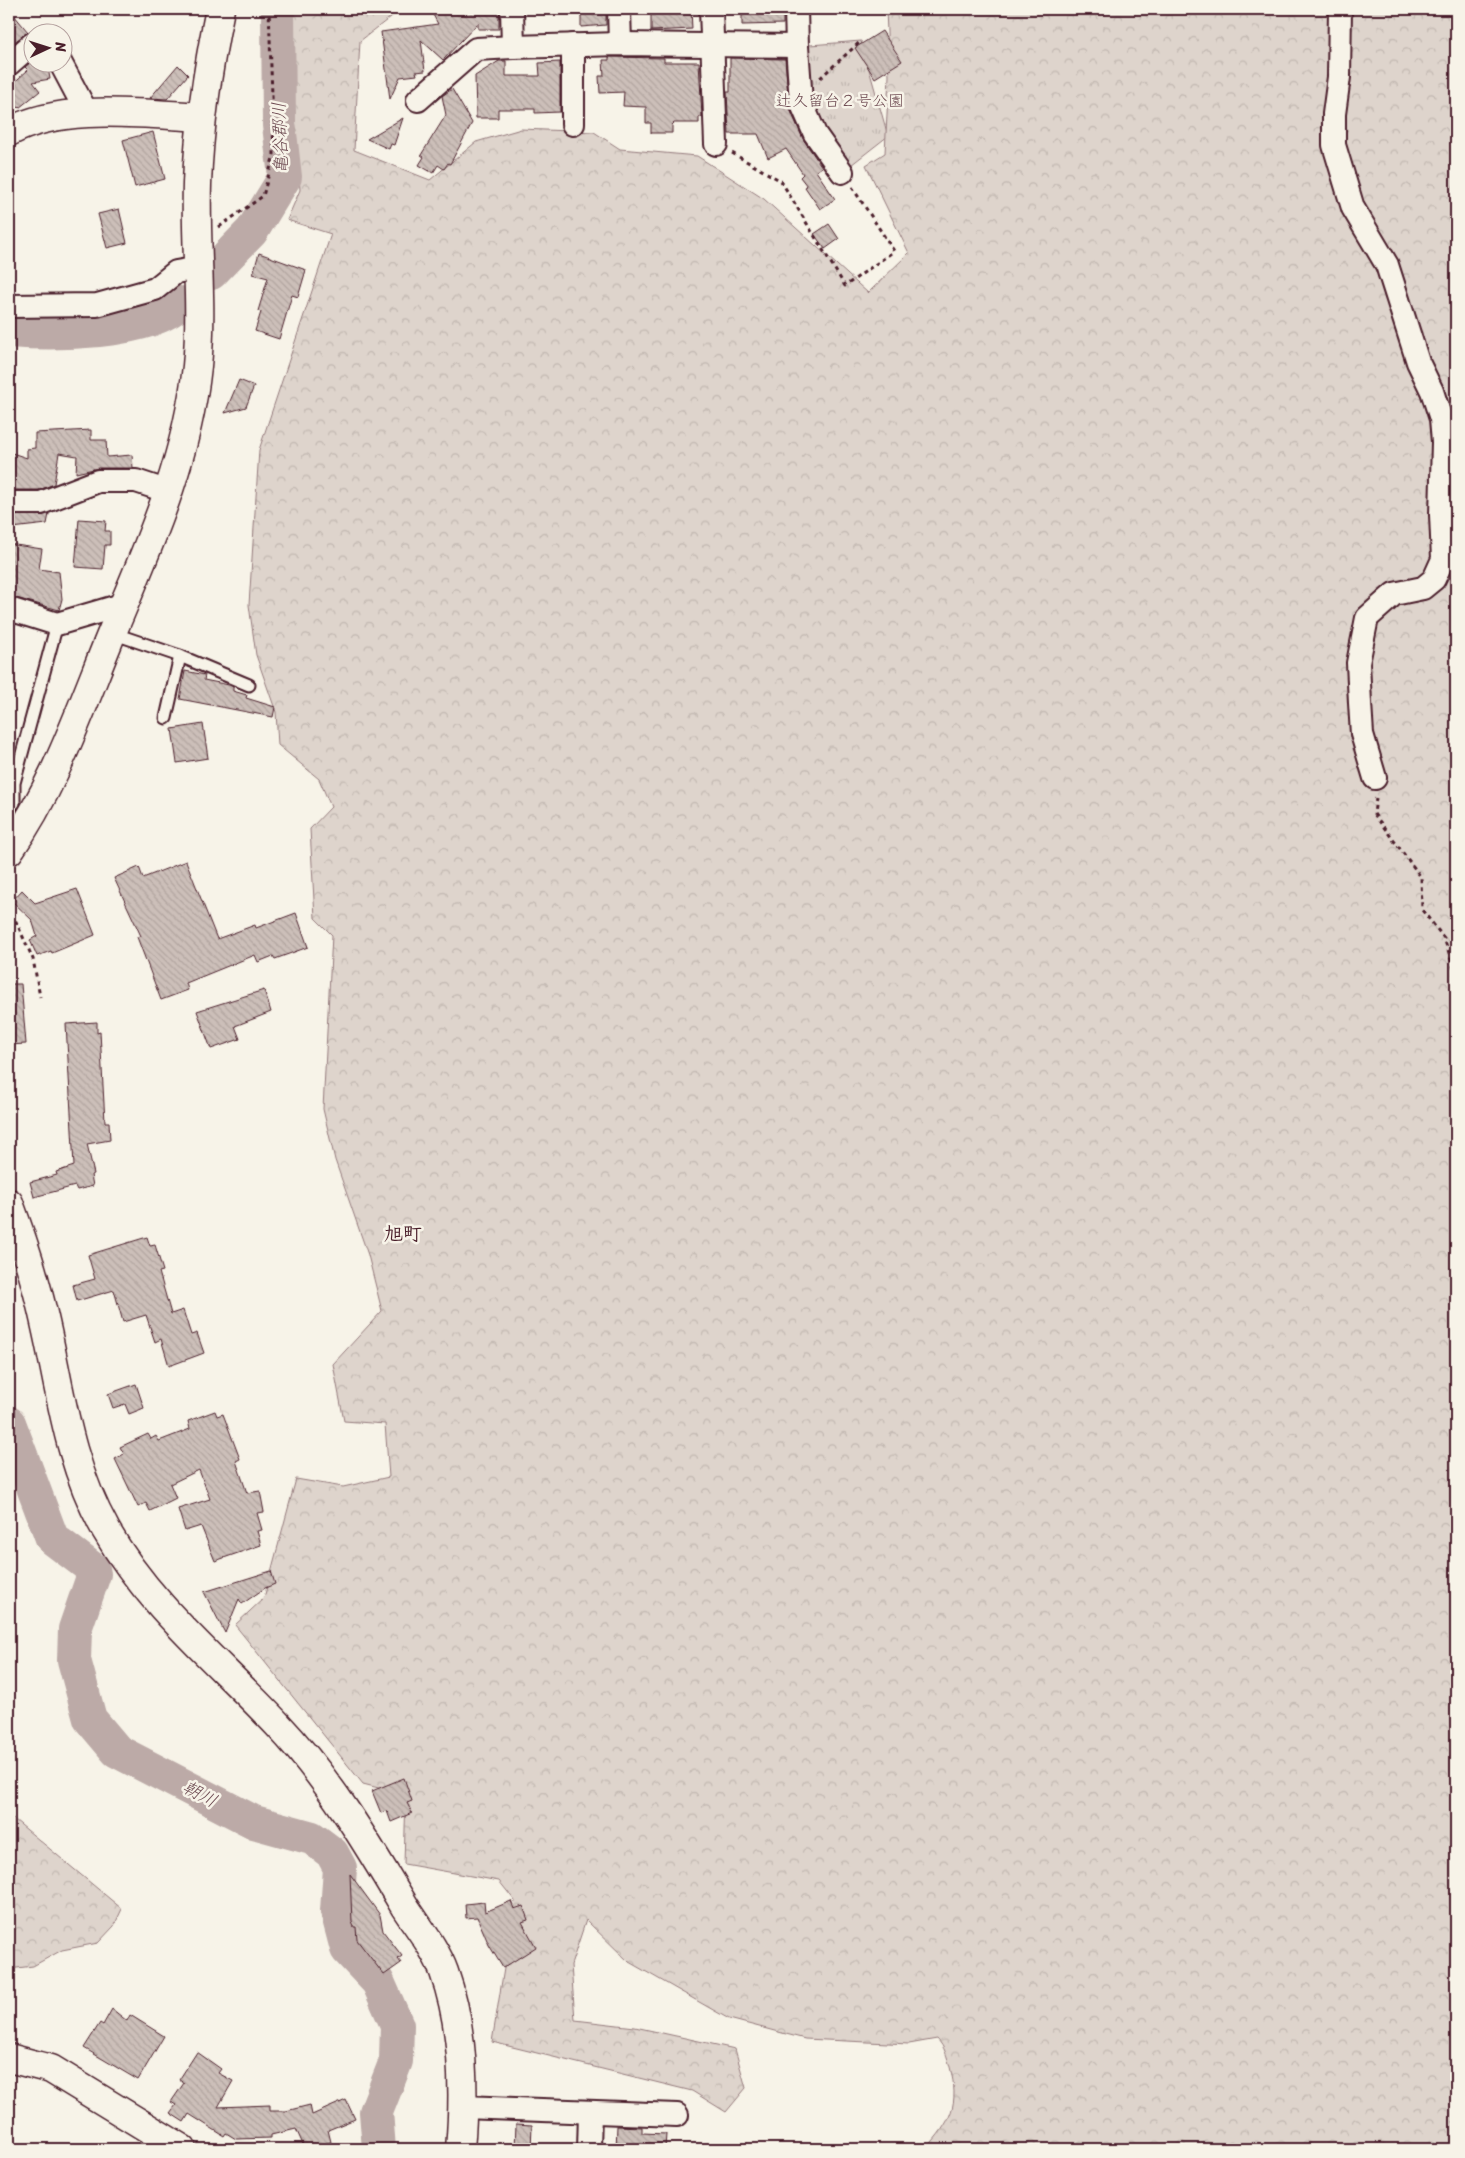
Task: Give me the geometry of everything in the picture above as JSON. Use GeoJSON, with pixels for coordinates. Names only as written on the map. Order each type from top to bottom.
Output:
{"type":"FeatureCollection","features":[{"type":"Feature","properties":{"kind":"street"},"geometry":{"type":"LineString","coordinates":[[9,850],[41,800],[125,604],[170,492],[183,446],[194,392],[199,343],[197,186],[201,117],[207,70],[220,9]]}},
{"type":"Feature","properties":{"kind":"street"},"geometry":{"type":"LineString","coordinates":[[512,9],[513,46]]}},
{"type":"Feature","properties":{"kind":"street"},"geometry":{"type":"LineString","coordinates":[[619,9],[620,44]]}},
{"type":"Feature","properties":{"kind":"street"},"geometry":{"type":"LineString","coordinates":[[710,9],[716,144]]}},
{"type":"Feature","properties":{"kind":"street"},"geometry":{"type":"LineString","coordinates":[[796,9],[801,102],[815,134],[842,172]]}},
{"type":"Feature","properties":{"kind":"street"},"geometry":{"type":"LineString","coordinates":[[1340,9],[1339,76],[1334,114],[1334,145],[1353,208],[1387,265],[1418,362],[1432,391],[1441,420],[1444,442],[1441,515],[1443,552],[1434,579],[1423,588],[1394,594],[1367,618],[1364,628],[1358,663],[1362,734],[1375,778]]}},
{"type":"Feature","properties":{"kind":"street"},"geometry":{"type":"LineString","coordinates":[[418,100],[476,49],[513,46],[620,44],[797,46]]}},
{"type":"Feature","properties":{"kind":"street"},"geometry":{"type":"LineString","coordinates":[[573,45],[573,124]]}},
{"type":"Feature","properties":{"kind":"street"},"geometry":{"type":"LineString","coordinates":[[9,64],[22,53]]}},
{"type":"Feature","properties":{"kind":"street"},"geometry":{"type":"LineString","coordinates":[[65,72],[87,113]]}},
{"type":"Feature","properties":{"kind":"street"},"geometry":{"type":"LineString","coordinates":[[9,132],[34,121],[87,113],[201,117]]}},
{"type":"Feature","properties":{"kind":"street"},"geometry":{"type":"LineString","coordinates":[[9,306],[97,305],[155,290],[176,272],[199,268]]}},
{"type":"Feature","properties":{"kind":"street"},"geometry":{"type":"LineString","coordinates":[[9,503],[41,503],[98,481],[136,481],[170,492]]}},
{"type":"Feature","properties":{"kind":"street"},"geometry":{"type":"LineString","coordinates":[[9,609],[57,624],[125,604]]}},
{"type":"Feature","properties":{"kind":"street"},"geometry":{"type":"LineString","coordinates":[[9,1203],[37,1287],[70,1446],[94,1506],[124,1560],[148,1592],[185,1632],[278,1725],[320,1773],[371,1850],[443,1969],[455,2010],[461,2059],[463,2107],[460,2149]]}},
{"type":"Feature","properties":{"kind":"street"},"geometry":{"type":"LineString","coordinates":[[9,2058],[50,2069],[182,2149]]}},
{"type":"Feature","properties":{"kind":"street"},"geometry":{"type":"LineString","coordinates":[[463,2107],[676,2115]]}},
{"type":"Feature","properties":{"kind":"street"},"geometry":{"type":"LineString","coordinates":[[589,2149],[590,2113]]}},
{"type":"Feature","properties":{"kind":"lane"},"geometry":{"type":"LineString","coordinates":[[14,803],[14,783],[57,624]]}},
{"type":"Feature","properties":{"kind":"lane"},"geometry":{"type":"LineString","coordinates":[[112,633],[180,656],[248,685]]}},
{"type":"Feature","properties":{"kind":"lane"},"geometry":{"type":"LineString","coordinates":[[166,718],[180,656]]}},
{"type":"Feature","properties":{"kind":"path"},"geometry":{"type":"LineString","coordinates":[[198,241],[263,196],[274,154],[269,9]]}},
{"type":"Feature","properties":{"kind":"path"},"geometry":{"type":"LineString","coordinates":[[800,95],[861,41]]}},
{"type":"Feature","properties":{"kind":"path"},"geometry":{"type":"LineString","coordinates":[[716,144],[781,181],[845,286],[894,251],[842,172]]}},
{"type":"Feature","properties":{"kind":"path"},"geometry":{"type":"LineString","coordinates":[[1375,778],[1374,814],[1421,877],[1422,910],[1444,938],[1456,974]]}},
{"type":"Feature","properties":{"kind":"path"},"geometry":{"type":"LineString","coordinates":[[9,906],[34,959],[40,997]]}},
{"type":"Feature","properties":{"kind":"green space"},"geometry":{"type":"Polygon","coordinates":[[[288,9],[408,9],[396,13],[360,41],[354,150],[430,180],[476,142],[521,129],[594,132],[620,149],[697,156],[764,199],[868,293],[909,253],[866,165],[885,153],[889,76],[886,10],[880,9],[1456,9],[1456,2149],[926,2149],[947,2121],[951,2112],[954,2092],[947,2056],[937,2039],[909,2044],[805,2039],[729,2019],[629,1962],[586,1920],[571,1965],[575,2020],[635,2027],[735,2049],[746,2088],[726,2112],[692,2091],[492,2042],[515,1901],[499,1881],[404,1864],[406,1795],[363,1784],[235,1625],[264,1598],[296,1479],[343,1487],[389,1477],[385,1424],[344,1421],[333,1364],[382,1311],[368,1255],[335,1160],[323,1109],[332,935],[315,918],[310,829],[331,807],[319,779],[278,745],[276,712],[256,655],[249,605],[259,450],[331,234],[287,220],[300,190],[288,9]]]}},
{"type":"Feature","properties":{"kind":"green space","name":"辻久留台２号公園"},"geometry":{"type":"Polygon","coordinates":[[[861,41],[888,136],[842,172],[806,114],[797,46],[861,41]]]}},
{"type":"Feature","properties":{"kind":"green space"},"geometry":{"type":"Polygon","coordinates":[[[9,1815],[122,1909],[114,1926],[98,1943],[62,1950],[33,1966],[9,1969],[9,1815]]]}},
{"type":"Feature","properties":{"kind":"building"},"geometry":{"type":"Polygon","coordinates":[[[9,9],[22,25],[22,36],[13,43],[9,37],[9,9]]]}},
{"type":"Feature","properties":{"kind":"building"},"geometry":{"type":"Polygon","coordinates":[[[430,9],[499,9],[499,29],[478,29],[478,23],[443,60],[421,40],[425,71],[416,72],[417,75],[400,77],[390,99],[381,32],[438,24],[430,9]]]}},
{"type":"Feature","properties":{"kind":"building"},"geometry":{"type":"Polygon","coordinates":[[[581,9],[606,9],[606,25],[581,27],[581,9]]]}},
{"type":"Feature","properties":{"kind":"building"},"geometry":{"type":"Polygon","coordinates":[[[651,9],[691,9],[692,29],[651,31],[651,9]]]}},
{"type":"Feature","properties":{"kind":"building"},"geometry":{"type":"Polygon","coordinates":[[[742,9],[783,9],[783,24],[742,25],[742,9]]]}},
{"type":"Feature","properties":{"kind":"building"},"geometry":{"type":"Polygon","coordinates":[[[882,31],[902,61],[875,78],[855,48],[882,31]]]}},
{"type":"Feature","properties":{"kind":"building"},"geometry":{"type":"Polygon","coordinates":[[[609,57],[664,58],[664,62],[699,62],[702,117],[699,117],[699,123],[674,123],[672,125],[672,133],[651,133],[651,123],[646,123],[646,107],[623,106],[624,92],[600,93],[599,76],[604,76],[603,60],[609,60],[609,57]]]}},
{"type":"Feature","properties":{"kind":"building"},"geometry":{"type":"Polygon","coordinates":[[[730,58],[785,59],[789,107],[803,139],[822,167],[816,171],[835,199],[820,209],[800,177],[803,174],[786,149],[768,158],[758,134],[729,134],[727,92],[730,92],[730,58]]]}},
{"type":"Feature","properties":{"kind":"building"},"geometry":{"type":"Polygon","coordinates":[[[499,61],[506,61],[506,76],[540,76],[539,63],[560,62],[560,112],[535,113],[535,109],[498,109],[498,118],[476,118],[475,76],[499,61]]]}},
{"type":"Feature","properties":{"kind":"building"},"geometry":{"type":"Polygon","coordinates":[[[178,65],[188,75],[167,99],[150,98],[178,65]]]}},
{"type":"Feature","properties":{"kind":"building"},"geometry":{"type":"Polygon","coordinates":[[[26,72],[49,72],[50,79],[33,82],[40,91],[19,108],[15,104],[9,109],[9,87],[26,72]]]}},
{"type":"Feature","properties":{"kind":"building"},"geometry":{"type":"Polygon","coordinates":[[[452,89],[472,123],[450,164],[448,163],[444,169],[438,165],[433,173],[419,165],[424,157],[421,155],[446,115],[442,96],[452,89]]]}},
{"type":"Feature","properties":{"kind":"building"},"geometry":{"type":"Polygon","coordinates":[[[403,118],[394,145],[391,144],[389,149],[367,139],[403,118]]]}},
{"type":"Feature","properties":{"kind":"building"},"geometry":{"type":"Polygon","coordinates":[[[153,132],[165,179],[135,187],[123,140],[153,132]]]}},
{"type":"Feature","properties":{"kind":"building"},"geometry":{"type":"Polygon","coordinates":[[[119,209],[127,243],[107,248],[98,214],[119,209]]]}},
{"type":"Feature","properties":{"kind":"building"},"geometry":{"type":"Polygon","coordinates":[[[829,224],[839,239],[825,249],[814,234],[829,224]]]}},
{"type":"Feature","properties":{"kind":"building"},"geometry":{"type":"Polygon","coordinates":[[[259,253],[306,270],[298,297],[292,295],[279,339],[255,331],[261,312],[258,311],[268,278],[253,274],[259,253]]]}},
{"type":"Feature","properties":{"kind":"building"},"geometry":{"type":"Polygon","coordinates":[[[239,380],[254,386],[246,407],[225,413],[239,380]]]}},
{"type":"Feature","properties":{"kind":"building"},"geometry":{"type":"Polygon","coordinates":[[[91,430],[91,440],[106,440],[107,457],[132,455],[133,468],[98,468],[76,473],[77,456],[59,453],[54,484],[39,490],[9,490],[9,452],[27,458],[27,449],[35,448],[35,433],[91,430]]]}},
{"type":"Feature","properties":{"kind":"building"},"geometry":{"type":"Polygon","coordinates":[[[49,514],[47,524],[12,528],[13,523],[9,522],[9,516],[49,514]]]}},
{"type":"Feature","properties":{"kind":"building"},"geometry":{"type":"Polygon","coordinates":[[[79,519],[106,521],[105,531],[110,531],[110,545],[105,545],[103,569],[75,567],[79,519]]]}},
{"type":"Feature","properties":{"kind":"building"},"geometry":{"type":"Polygon","coordinates":[[[9,544],[42,549],[39,569],[59,572],[62,599],[59,610],[9,596],[9,544]]]}},
{"type":"Feature","properties":{"kind":"building"},"geometry":{"type":"Polygon","coordinates":[[[185,671],[205,675],[204,680],[229,685],[233,687],[233,691],[247,695],[246,698],[275,707],[273,717],[180,699],[185,671]]]}},
{"type":"Feature","properties":{"kind":"building"},"geometry":{"type":"Polygon","coordinates":[[[203,724],[208,758],[177,763],[172,729],[203,724]]]}},
{"type":"Feature","properties":{"kind":"building"},"geometry":{"type":"Polygon","coordinates":[[[186,861],[217,939],[255,925],[256,928],[296,913],[308,947],[275,959],[273,956],[258,962],[255,955],[186,983],[188,990],[161,1000],[137,937],[141,936],[114,878],[139,867],[143,878],[186,861]]]}},
{"type":"Feature","properties":{"kind":"building"},"geometry":{"type":"Polygon","coordinates":[[[77,889],[95,935],[52,953],[51,951],[37,956],[30,940],[37,936],[32,920],[12,901],[22,890],[35,903],[77,889]]]}},
{"type":"Feature","properties":{"kind":"building"},"geometry":{"type":"Polygon","coordinates":[[[9,984],[21,984],[26,1044],[9,1045],[9,984]]]}},
{"type":"Feature","properties":{"kind":"building"},"geometry":{"type":"Polygon","coordinates":[[[264,990],[271,1012],[235,1026],[240,1039],[211,1049],[197,1011],[264,990]]]}},
{"type":"Feature","properties":{"kind":"building"},"geometry":{"type":"Polygon","coordinates":[[[97,1022],[97,1033],[100,1032],[105,1122],[109,1122],[110,1140],[87,1144],[94,1174],[91,1175],[93,1186],[77,1190],[75,1186],[34,1197],[30,1182],[57,1175],[56,1172],[74,1166],[66,1024],[97,1022]]]}},
{"type":"Feature","properties":{"kind":"building"},"geometry":{"type":"Polygon","coordinates":[[[147,1237],[150,1246],[155,1245],[163,1271],[159,1272],[171,1314],[183,1310],[191,1335],[197,1333],[204,1353],[169,1366],[161,1339],[155,1342],[146,1315],[123,1322],[114,1290],[77,1301],[73,1285],[95,1279],[88,1255],[147,1237]]]}},
{"type":"Feature","properties":{"kind":"building"},"geometry":{"type":"Polygon","coordinates":[[[136,1384],[144,1408],[129,1414],[125,1404],[113,1408],[108,1394],[136,1384]]]}},
{"type":"Feature","properties":{"kind":"building"},"geometry":{"type":"Polygon","coordinates":[[[215,1411],[217,1416],[223,1414],[240,1459],[236,1461],[247,1493],[260,1491],[264,1512],[257,1513],[262,1530],[257,1531],[261,1545],[215,1561],[201,1526],[185,1531],[178,1509],[210,1499],[199,1470],[170,1484],[176,1498],[150,1511],[146,1503],[138,1507],[115,1459],[124,1454],[120,1447],[148,1434],[151,1439],[156,1436],[159,1441],[190,1429],[188,1421],[215,1411]]]}},
{"type":"Feature","properties":{"kind":"building"},"geometry":{"type":"Polygon","coordinates":[[[271,1571],[275,1584],[265,1588],[242,1604],[239,1599],[225,1633],[204,1592],[271,1571]]]}},
{"type":"Feature","properties":{"kind":"building"},"geometry":{"type":"Polygon","coordinates":[[[404,1778],[412,1801],[407,1803],[412,1813],[391,1822],[387,1811],[381,1813],[372,1791],[404,1778]]]}},
{"type":"Feature","properties":{"kind":"building"},"geometry":{"type":"Polygon","coordinates":[[[350,1874],[380,1915],[383,1931],[402,1956],[398,1959],[401,1963],[384,1975],[357,1940],[356,1927],[354,1927],[352,1922],[350,1874]]]}},
{"type":"Feature","properties":{"kind":"building"},"geometry":{"type":"Polygon","coordinates":[[[511,1901],[514,1909],[523,1906],[528,1920],[522,1922],[536,1947],[503,1968],[489,1945],[477,1917],[466,1918],[465,1904],[484,1902],[485,1912],[511,1901]]]}},
{"type":"Feature","properties":{"kind":"building"},"geometry":{"type":"Polygon","coordinates":[[[112,2009],[127,2021],[130,2015],[164,2036],[138,2080],[84,2048],[100,2023],[103,2025],[112,2009]]]}},
{"type":"Feature","properties":{"kind":"building"},"geometry":{"type":"Polygon","coordinates":[[[197,2052],[221,2069],[218,2073],[233,2081],[218,2107],[270,2105],[270,2111],[286,2111],[310,2105],[312,2115],[346,2100],[355,2119],[328,2130],[331,2142],[305,2149],[296,2129],[271,2135],[271,2138],[236,2139],[226,2133],[224,2136],[189,2114],[184,2122],[170,2113],[176,2105],[171,2102],[184,2083],[179,2080],[197,2052]]]}},
{"type":"Feature","properties":{"kind":"building"},"geometry":{"type":"Polygon","coordinates":[[[516,2124],[532,2125],[531,2149],[515,2149],[516,2124]]]}},
{"type":"Feature","properties":{"kind":"building"},"geometry":{"type":"Polygon","coordinates":[[[617,2126],[642,2127],[642,2133],[666,2134],[665,2149],[616,2149],[617,2126]]]}},
{"type":"Feature","properties":{"kind":"waterway","name":"亀谷郡川"},"geometry":{"type":"LineString","coordinates":[[211,273],[252,231],[285,177],[279,125],[278,9]]}},
{"type":"Feature","properties":{"kind":"waterway","name":"亀谷郡川"},"geometry":{"type":"LineString","coordinates":[[9,331],[74,332],[123,327],[165,314],[180,303]]}},
{"type":"Feature","properties":{"kind":"waterway","name":"朝川"},"geometry":{"type":"LineString","coordinates":[[9,1423],[52,1538],[93,1569],[94,1574],[75,1629],[74,1660],[90,1719],[117,1751],[254,1822],[312,1838],[332,1853],[340,1868],[337,1911],[347,1949],[378,1982],[397,2025],[396,2061],[376,2112],[379,2149]]}},
{"type":"Feature","properties":{"kind":"district","name":"旭町"},"geometry":{"type":"Point","coordinates":[403,1233]}}]}
